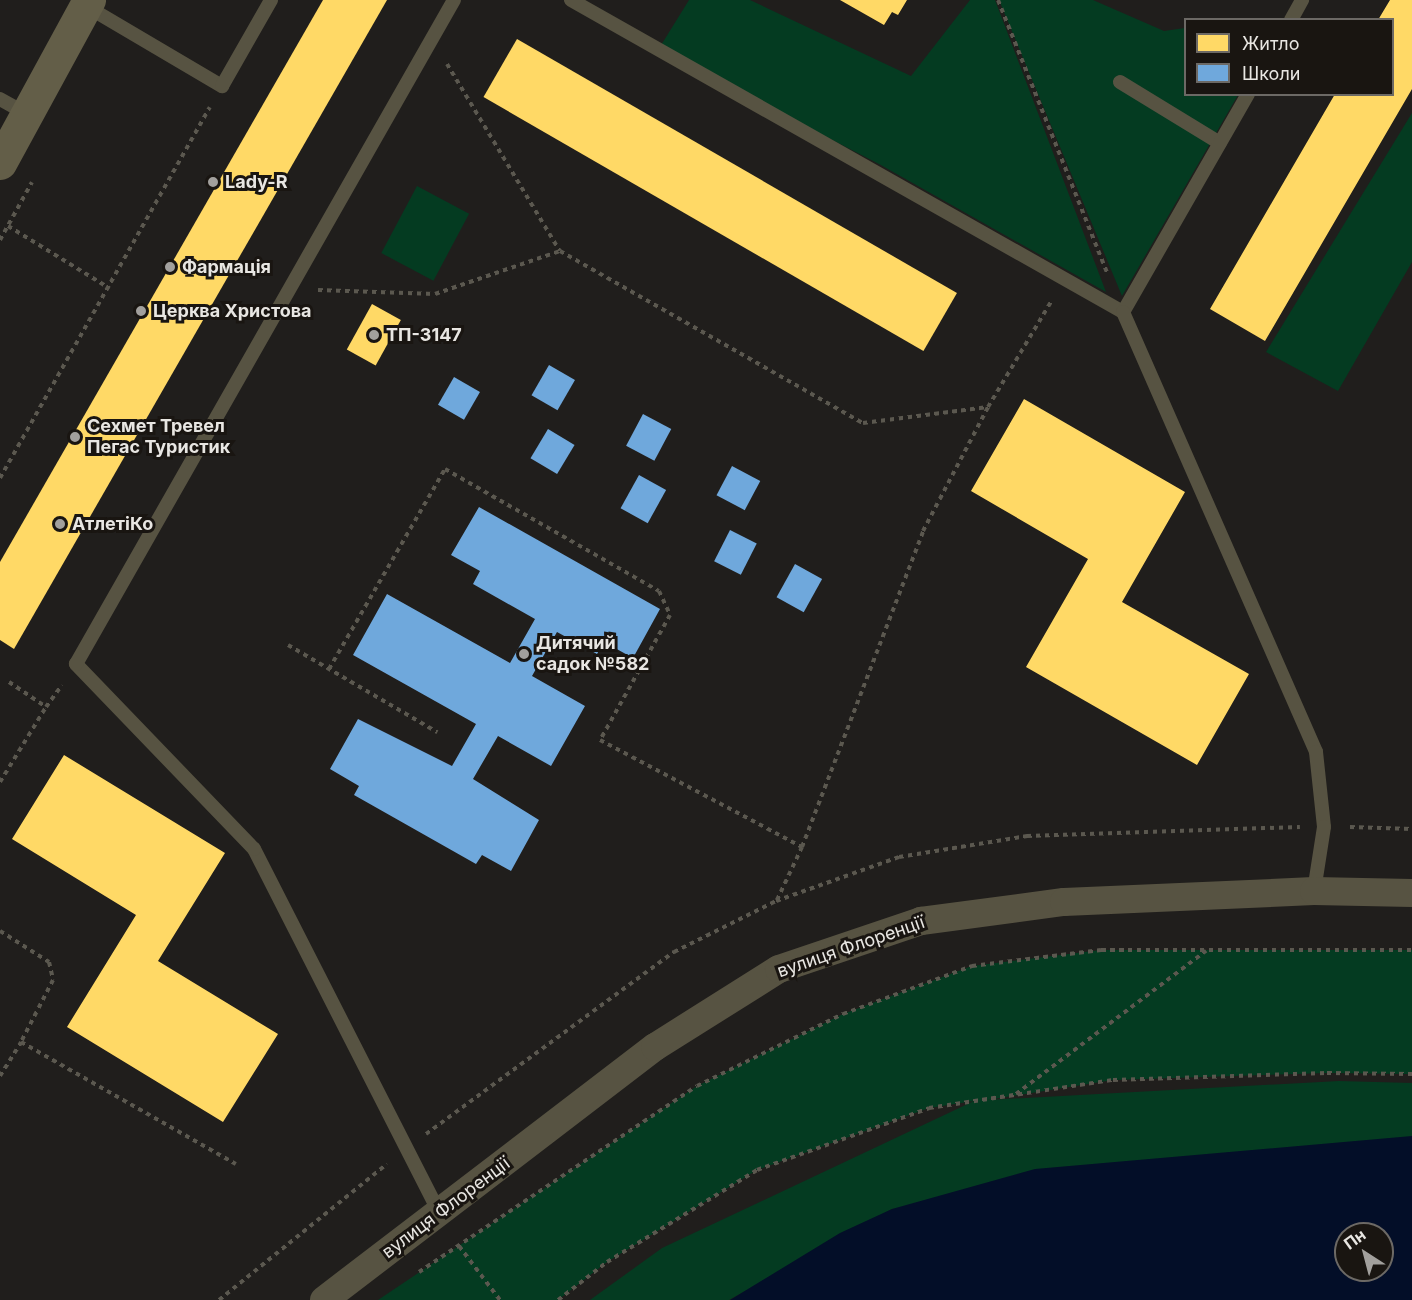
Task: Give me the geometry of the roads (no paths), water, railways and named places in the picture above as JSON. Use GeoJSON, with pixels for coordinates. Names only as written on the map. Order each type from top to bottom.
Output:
{"type":"FeatureCollection","features":[{"type":"Feature","properties":{"kind":"main road"},"geometry":{"type":"LineString","coordinates":[[0,163],[14,106],[87,3]]}},
{"type":"Feature","properties":{"kind":"street","name":"вулиця Флоренції"},"geometry":{"type":"LineString","coordinates":[[324,1300],[440,1214],[655,1047],[779,969],[921,921],[1064,902],[1314,891],[1412,893]]}},
{"type":"Feature","properties":{"kind":"lane"},"geometry":{"type":"LineString","coordinates":[[87,3],[222,86],[271,0]]}},
{"type":"Feature","properties":{"kind":"lane"},"geometry":{"type":"LineString","coordinates":[[440,1214],[254,849],[76,664],[454,0]]}},
{"type":"Feature","properties":{"kind":"lane"},"geometry":{"type":"LineString","coordinates":[[571,0],[1123,312],[1316,752],[1324,827],[1314,891]]}},
{"type":"Feature","properties":{"kind":"lane"},"geometry":{"type":"LineString","coordinates":[[1292,18],[1302,0]]}},
{"type":"Feature","properties":{"kind":"lane"},"geometry":{"type":"LineString","coordinates":[[1120,82],[1220,143]]}},
{"type":"Feature","properties":{"kind":"lane"},"geometry":{"type":"LineString","coordinates":[[1123,312],[1247,96]]}},
{"type":"Feature","properties":{"kind":"water"},"geometry":{"type":"Polygon","coordinates":[[[1412,1136],[1412,1300],[730,1300],[840,1233],[892,1209],[1035,1169],[1412,1136]]]}},
{"type":"Feature","properties":{"kind":"place","name":"Lady-R"},"geometry":{"type":"Point","coordinates":[213,182]}},
{"type":"Feature","properties":{"kind":"place","name":"Фармація"},"geometry":{"type":"Point","coordinates":[170,267]}},
{"type":"Feature","properties":{"kind":"place","name":"Церква Христова"},"geometry":{"type":"Point","coordinates":[141,311]}},
{"type":"Feature","properties":{"kind":"place","name":"ТП-3147"},"geometry":{"type":"Point","coordinates":[374,335]}},
{"type":"Feature","properties":{"kind":"place","name":"Сехмет Тревел Пегас Туристик"},"geometry":{"type":"Point","coordinates":[75,437]}},
{"type":"Feature","properties":{"kind":"place","name":"АтлетіКо"},"geometry":{"type":"Point","coordinates":[60,524]}},
{"type":"Feature","properties":{"kind":"place","name":"Дитячий садок №582"},"geometry":{"type":"Point","coordinates":[524,654]}}]}
